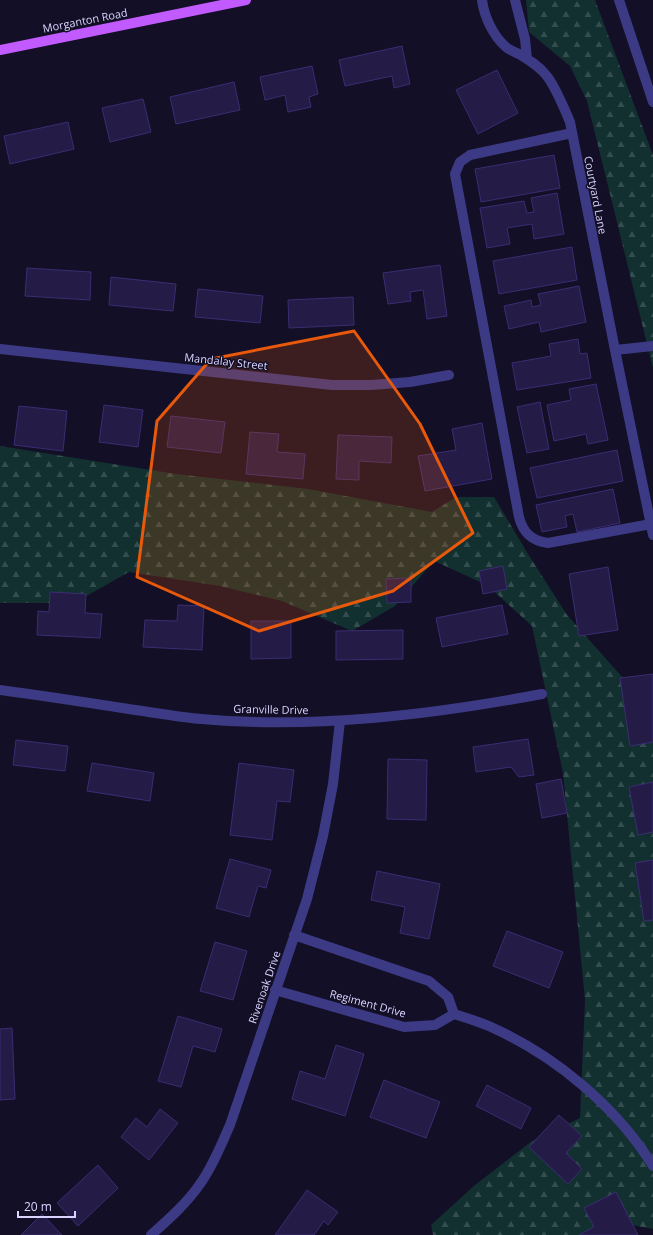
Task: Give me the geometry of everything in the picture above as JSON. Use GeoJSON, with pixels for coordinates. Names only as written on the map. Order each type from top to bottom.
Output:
{"type":"FeatureCollection","features":[{"type":"Feature","properties":{"kind":"main road","name":"Morganton Road"},"geometry":{"type":"LineString","coordinates":[[0,50],[246,0]]}},
{"type":"Feature","properties":{"kind":"street","name":"Courtyard Lane"},"geometry":{"type":"LineString","coordinates":[[482,0],[483,7],[491,26],[498,37],[506,47],[527,59],[547,76],[565,110],[572,133],[653,535]]}},
{"type":"Feature","properties":{"kind":"street"},"geometry":{"type":"LineString","coordinates":[[515,0],[527,59]]}},
{"type":"Feature","properties":{"kind":"street"},"geometry":{"type":"LineString","coordinates":[[619,0],[653,102]]}},
{"type":"Feature","properties":{"kind":"street"},"geometry":{"type":"LineString","coordinates":[[572,133],[470,155],[460,162],[455,174],[519,517],[522,527],[530,536],[538,541],[548,542],[651,524]]}},
{"type":"Feature","properties":{"kind":"street"},"geometry":{"type":"LineString","coordinates":[[615,350],[653,346]]}},
{"type":"Feature","properties":{"kind":"street","name":"Mandalay Street"},"geometry":{"type":"LineString","coordinates":[[0,348],[332,385],[371,385],[410,382],[449,375]]}},
{"type":"Feature","properties":{"kind":"street","name":"Granville Drive"},"geometry":{"type":"LineString","coordinates":[[0,690],[200,719],[265,722],[340,721],[404,716],[542,694]]}},
{"type":"Feature","properties":{"kind":"street","name":"Rivenoak Drive"},"geometry":{"type":"LineString","coordinates":[[151,1235],[184,1204],[201,1183],[214,1161],[230,1125],[307,899],[324,836],[333,784],[340,721]]}},
{"type":"Feature","properties":{"kind":"street"},"geometry":{"type":"LineString","coordinates":[[294,935],[429,981],[448,997],[454,1014],[491,1027],[526,1045],[579,1082],[625,1129],[653,1166]]}},
{"type":"Feature","properties":{"kind":"street","name":"Regiment Drive"},"geometry":{"type":"LineString","coordinates":[[275,990],[404,1026],[435,1024],[454,1014]]}},
{"type":"Feature","properties":{"kind":"highlighted area"},"geometry":{"type":"Polygon","coordinates":[[[354,331],[420,424],[473,533],[393,591],[259,631],[137,577],[157,421],[211,359],[354,331]]]}},
{"type":"Feature","properties":{"kind":"green space"},"geometry":{"type":"Polygon","coordinates":[[[526,0],[595,0],[653,155],[653,368],[587,101],[570,66],[529,32],[526,0]]]}},
{"type":"Feature","properties":{"kind":"green space"},"geometry":{"type":"Polygon","coordinates":[[[0,446],[176,474],[308,489],[432,512],[456,497],[494,497],[567,615],[631,687],[653,743],[653,1229],[632,1225],[630,1235],[433,1235],[431,1225],[475,1185],[532,1141],[580,1118],[585,1000],[563,773],[532,626],[487,585],[434,561],[395,606],[352,631],[282,601],[220,586],[129,572],[74,603],[0,603],[0,446]]]}},
{"type":"Feature","properties":{"kind":"building"},"geometry":{"type":"Polygon","coordinates":[[[402,46],[410,84],[394,88],[392,76],[345,86],[339,60],[402,46]]]}},
{"type":"Feature","properties":{"kind":"building"},"geometry":{"type":"Polygon","coordinates":[[[312,66],[318,94],[309,97],[311,107],[288,112],[285,95],[265,100],[260,77],[312,66]]]}},
{"type":"Feature","properties":{"kind":"building"},"geometry":{"type":"Polygon","coordinates":[[[497,70],[518,113],[478,134],[456,90],[497,70]]]}},
{"type":"Feature","properties":{"kind":"building"},"geometry":{"type":"Polygon","coordinates":[[[234,82],[240,110],[176,124],[170,97],[234,82]]]}},
{"type":"Feature","properties":{"kind":"building"},"geometry":{"type":"Polygon","coordinates":[[[143,99],[151,132],[110,142],[102,108],[143,99]]]}},
{"type":"Feature","properties":{"kind":"building"},"geometry":{"type":"Polygon","coordinates":[[[68,122],[74,149],[10,164],[4,136],[68,122]]]}},
{"type":"Feature","properties":{"kind":"building"},"geometry":{"type":"Polygon","coordinates":[[[554,155],[560,188],[481,202],[475,169],[554,155]]]}},
{"type":"Feature","properties":{"kind":"building"},"geometry":{"type":"Polygon","coordinates":[[[557,193],[564,234],[534,239],[532,224],[507,228],[510,244],[487,248],[480,208],[524,201],[527,213],[534,212],[531,198],[557,193]]]}},
{"type":"Feature","properties":{"kind":"building"},"geometry":{"type":"Polygon","coordinates":[[[572,247],[577,280],[499,294],[493,261],[572,247]]]}},
{"type":"Feature","properties":{"kind":"building"},"geometry":{"type":"Polygon","coordinates":[[[440,265],[447,316],[427,319],[423,290],[410,292],[411,301],[388,304],[383,273],[440,265]]]}},
{"type":"Feature","properties":{"kind":"building"},"geometry":{"type":"Polygon","coordinates":[[[27,268],[91,272],[90,300],[25,296],[27,268]]]}},
{"type":"Feature","properties":{"kind":"building"},"geometry":{"type":"Polygon","coordinates":[[[111,277],[176,284],[173,311],[109,305],[111,277]]]}},
{"type":"Feature","properties":{"kind":"building"},"geometry":{"type":"Polygon","coordinates":[[[579,286],[586,322],[541,332],[539,322],[509,329],[504,306],[531,300],[532,307],[541,305],[538,294],[579,286]]]}},
{"type":"Feature","properties":{"kind":"building"},"geometry":{"type":"Polygon","coordinates":[[[198,289],[263,296],[260,323],[195,317],[198,289]]]}},
{"type":"Feature","properties":{"kind":"building"},"geometry":{"type":"Polygon","coordinates":[[[353,297],[354,325],[289,328],[288,300],[353,297]]]}},
{"type":"Feature","properties":{"kind":"building"},"geometry":{"type":"Polygon","coordinates":[[[578,339],[580,354],[587,353],[591,378],[517,390],[512,363],[551,356],[549,344],[578,339]]]}},
{"type":"Feature","properties":{"kind":"building"},"geometry":{"type":"Polygon","coordinates":[[[596,384],[608,440],[588,444],[586,434],[554,441],[547,405],[571,400],[569,389],[596,384]]]}},
{"type":"Feature","properties":{"kind":"building"},"geometry":{"type":"Polygon","coordinates":[[[540,402],[549,449],[527,453],[517,407],[540,402]]]}},
{"type":"Feature","properties":{"kind":"building"},"geometry":{"type":"Polygon","coordinates":[[[104,405],[143,410],[138,447],[99,442],[104,405]]]}},
{"type":"Feature","properties":{"kind":"building"},"geometry":{"type":"Polygon","coordinates":[[[19,406],[67,411],[63,451],[14,445],[19,406]]]}},
{"type":"Feature","properties":{"kind":"building"},"geometry":{"type":"Polygon","coordinates":[[[171,416],[225,422],[221,453],[167,447],[171,416]]]}},
{"type":"Feature","properties":{"kind":"building"},"geometry":{"type":"Polygon","coordinates":[[[482,423],[492,479],[425,491],[418,456],[456,450],[452,429],[482,423]]]}},
{"type":"Feature","properties":{"kind":"building"},"geometry":{"type":"Polygon","coordinates":[[[250,432],[279,434],[277,452],[305,454],[303,479],[246,474],[250,432]]]}},
{"type":"Feature","properties":{"kind":"building"},"geometry":{"type":"Polygon","coordinates":[[[338,435],[392,437],[391,463],[359,461],[359,480],[336,479],[338,435]]]}},
{"type":"Feature","properties":{"kind":"building"},"geometry":{"type":"Polygon","coordinates":[[[617,450],[623,481],[537,498],[530,468],[617,450]]]}},
{"type":"Feature","properties":{"kind":"building"},"geometry":{"type":"Polygon","coordinates":[[[613,489],[620,523],[577,532],[573,514],[565,516],[567,527],[542,532],[536,505],[613,489]]]}},
{"type":"Feature","properties":{"kind":"building"},"geometry":{"type":"Polygon","coordinates":[[[503,566],[507,589],[483,594],[479,571],[503,566]]]}},
{"type":"Feature","properties":{"kind":"building"},"geometry":{"type":"Polygon","coordinates":[[[608,567],[618,630],[579,636],[569,574],[608,567]]]}},
{"type":"Feature","properties":{"kind":"building"},"geometry":{"type":"Polygon","coordinates":[[[411,578],[411,602],[387,603],[386,579],[411,578]]]}},
{"type":"Feature","properties":{"kind":"building"},"geometry":{"type":"Polygon","coordinates":[[[50,592],[86,594],[85,613],[102,614],[100,638],[37,635],[38,611],[49,612],[50,592]]]}},
{"type":"Feature","properties":{"kind":"building"},"geometry":{"type":"Polygon","coordinates":[[[178,605],[204,606],[202,650],[143,647],[145,620],[177,621],[178,605]]]}},
{"type":"Feature","properties":{"kind":"building"},"geometry":{"type":"Polygon","coordinates":[[[502,605],[508,634],[442,647],[436,618],[502,605]]]}},
{"type":"Feature","properties":{"kind":"building"},"geometry":{"type":"Polygon","coordinates":[[[251,621],[291,621],[291,658],[251,659],[251,621]]]}},
{"type":"Feature","properties":{"kind":"building"},"geometry":{"type":"Polygon","coordinates":[[[403,630],[403,659],[336,660],[336,631],[403,630]]]}},
{"type":"Feature","properties":{"kind":"building"},"geometry":{"type":"Polygon","coordinates":[[[653,674],[653,742],[630,746],[620,678],[653,674]]]}},
{"type":"Feature","properties":{"kind":"building"},"geometry":{"type":"Polygon","coordinates":[[[528,739],[534,775],[519,777],[511,767],[476,772],[473,747],[528,739]]]}},
{"type":"Feature","properties":{"kind":"building"},"geometry":{"type":"Polygon","coordinates":[[[16,740],[68,746],[65,771],[13,765],[16,740]]]}},
{"type":"Feature","properties":{"kind":"building"},"geometry":{"type":"Polygon","coordinates":[[[388,759],[427,760],[426,820],[387,819],[388,759]]]}},
{"type":"Feature","properties":{"kind":"building"},"geometry":{"type":"Polygon","coordinates":[[[92,763],[154,773],[150,801],[87,791],[92,763]]]}},
{"type":"Feature","properties":{"kind":"building"},"geometry":{"type":"Polygon","coordinates":[[[239,763],[294,770],[290,802],[277,801],[272,840],[230,835],[239,763]]]}},
{"type":"Feature","properties":{"kind":"building"},"geometry":{"type":"Polygon","coordinates":[[[561,779],[567,813],[542,818],[536,784],[561,779]]]}},
{"type":"Feature","properties":{"kind":"building"},"geometry":{"type":"Polygon","coordinates":[[[653,782],[653,832],[638,835],[629,787],[653,782]]]}},
{"type":"Feature","properties":{"kind":"building"},"geometry":{"type":"Polygon","coordinates":[[[230,859],[271,870],[266,888],[258,886],[249,917],[216,908],[230,859]]]}},
{"type":"Feature","properties":{"kind":"building"},"geometry":{"type":"Polygon","coordinates":[[[653,860],[653,920],[644,921],[635,863],[653,860]]]}},
{"type":"Feature","properties":{"kind":"building"},"geometry":{"type":"Polygon","coordinates":[[[377,871],[440,884],[429,939],[400,933],[405,907],[371,900],[377,871]]]}},
{"type":"Feature","properties":{"kind":"building"},"geometry":{"type":"Polygon","coordinates":[[[507,931],[563,952],[549,988],[493,966],[507,931]]]}},
{"type":"Feature","properties":{"kind":"building"},"geometry":{"type":"Polygon","coordinates":[[[215,942],[247,951],[233,1000],[200,991],[215,942]]]}},
{"type":"Feature","properties":{"kind":"building"},"geometry":{"type":"Polygon","coordinates":[[[178,1016],[222,1029],[215,1052],[193,1046],[181,1087],[158,1081],[178,1016]]]}},
{"type":"Feature","properties":{"kind":"building"},"geometry":{"type":"Polygon","coordinates":[[[12,1028],[15,1099],[0,1100],[0,1029],[12,1028]]]}},
{"type":"Feature","properties":{"kind":"building"},"geometry":{"type":"Polygon","coordinates":[[[336,1045],[364,1054],[345,1116],[292,1099],[300,1071],[325,1079],[336,1045]]]}},
{"type":"Feature","properties":{"kind":"building"},"geometry":{"type":"Polygon","coordinates":[[[384,1080],[440,1102],[426,1138],[370,1117],[384,1080]]]}},
{"type":"Feature","properties":{"kind":"building"},"geometry":{"type":"Polygon","coordinates":[[[487,1085],[531,1108],[521,1129],[476,1106],[487,1085]]]}},
{"type":"Feature","properties":{"kind":"building"},"geometry":{"type":"Polygon","coordinates":[[[160,1109],[178,1123],[149,1160],[121,1137],[136,1118],[147,1127],[160,1109]]]}},
{"type":"Feature","properties":{"kind":"building"},"geometry":{"type":"Polygon","coordinates":[[[559,1115],[582,1136],[566,1153],[582,1169],[568,1184],[529,1147],[559,1115]]]}},
{"type":"Feature","properties":{"kind":"building"},"geometry":{"type":"Polygon","coordinates":[[[98,1165],[118,1188],[78,1226],[57,1203],[98,1165]]]}},
{"type":"Feature","properties":{"kind":"building"},"geometry":{"type":"Polygon","coordinates":[[[307,1190],[338,1212],[328,1225],[324,1221],[314,1235],[275,1235],[307,1190]]]}},
{"type":"Feature","properties":{"kind":"building"},"geometry":{"type":"Polygon","coordinates":[[[616,1192],[638,1235],[579,1235],[594,1227],[584,1208],[616,1192]]]}},
{"type":"Feature","properties":{"kind":"building"},"geometry":{"type":"Polygon","coordinates":[[[42,1214],[62,1235],[21,1235],[42,1214]]]}}]}
